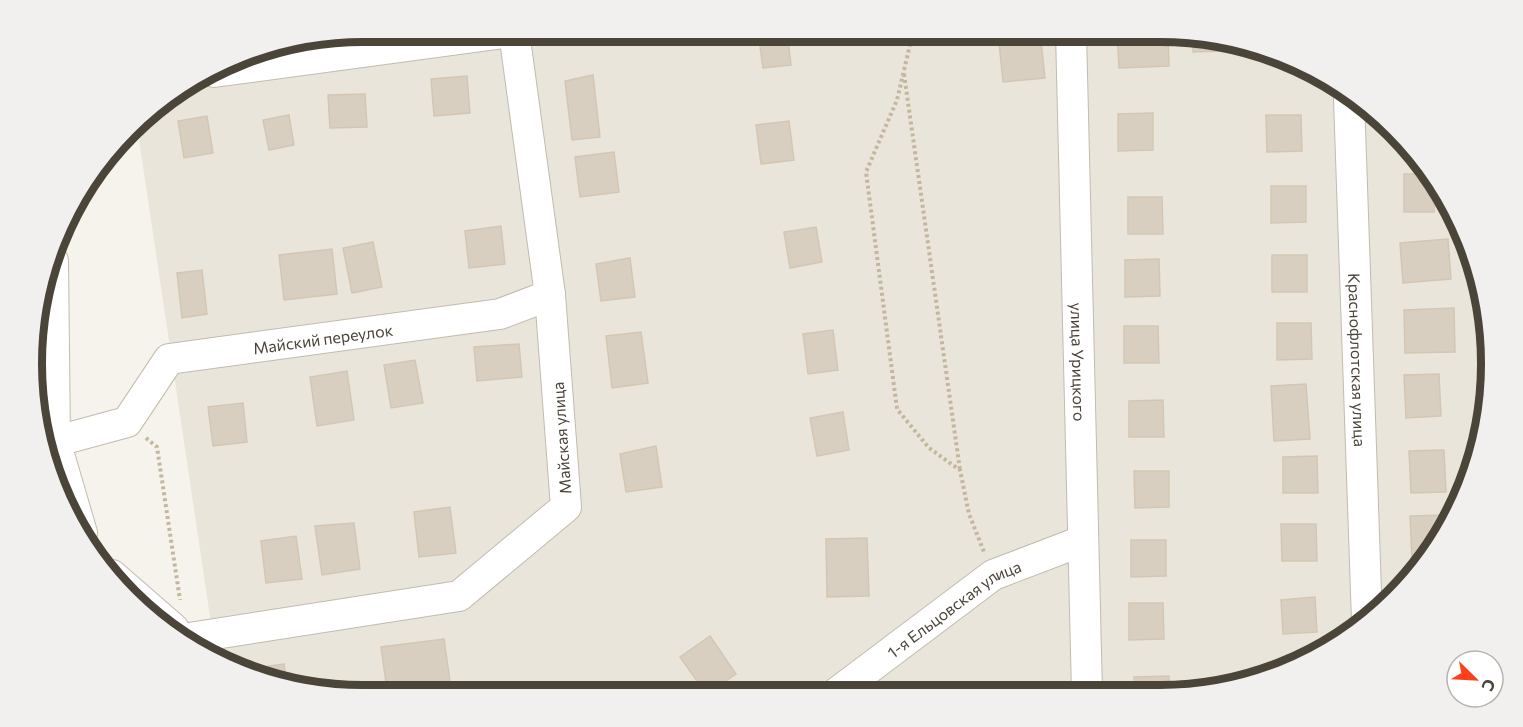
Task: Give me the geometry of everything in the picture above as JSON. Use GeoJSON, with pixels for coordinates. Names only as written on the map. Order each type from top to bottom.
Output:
{"type":"FeatureCollection","features":[{"type":"Feature","properties":{"kind":"street"},"geometry":{"type":"LineString","coordinates":[[233,70],[438,42]]}},
{"type":"Feature","properties":{"kind":"street","name":"Майская улица"},"geometry":{"type":"LineString","coordinates":[[195,637],[459,596],[566,507],[550,295],[513,42]]}},
{"type":"Feature","properties":{"kind":"street","name":"улица Урицкого"},"geometry":{"type":"LineString","coordinates":[[1071,42],[1087,685]]}},
{"type":"Feature","properties":{"kind":"street","name":"Краснофлотская улица"},"geometry":{"type":"LineString","coordinates":[[1349,104],[1367,609]]}},
{"type":"Feature","properties":{"kind":"street"},"geometry":{"type":"LineString","coordinates":[[50,435],[53,281]]}},
{"type":"Feature","properties":{"kind":"street","name":"Майский переулок"},"geometry":{"type":"LineString","coordinates":[[127,422],[169,359],[500,314],[550,295]]}},
{"type":"Feature","properties":{"kind":"street"},"geometry":{"type":"LineString","coordinates":[[52,442],[127,422]]}},
{"type":"Feature","properties":{"kind":"street","name":"1-я Ельцовская улица"},"geometry":{"type":"LineString","coordinates":[[856,685],[993,575],[1082,541]]}},
{"type":"Feature","properties":{"kind":"street"},"geometry":{"type":"LineString","coordinates":[[132,587],[177,615]]}},
{"type":"Feature","properties":{"kind":"path"},"geometry":{"type":"LineString","coordinates":[[911,42],[897,100],[866,172],[897,409],[929,448],[960,470]]}},
{"type":"Feature","properties":{"kind":"path"},"geometry":{"type":"LineString","coordinates":[[904,70],[960,470],[969,514],[993,575]]}},
{"type":"Feature","properties":{"kind":"path"},"geometry":{"type":"LineString","coordinates":[[127,422],[157,447],[177,615]]}},
{"type":"Feature","properties":{"kind":"shaded area"},"geometry":{"type":"Polygon","coordinates":[[[1061,42],[1072,685],[364,685],[322,682],[280,674],[240,661],[215,649],[138,134],[168,108],[203,85],[240,66],[301,48],[342,43],[1061,42]]]}},
{"type":"Feature","properties":{"kind":"shaded area"},"geometry":{"type":"Polygon","coordinates":[[[1080,42],[1160,42],[1222,48],[1283,66],[1338,96],[1387,136],[1427,185],[1457,240],[1475,301],[1481,364],[1475,426],[1457,487],[1427,542],[1387,591],[1338,631],[1283,661],[1222,679],[1160,685],[1091,685],[1080,42]]]}},
{"type":"Feature","properties":{"kind":"building"},"geometry":{"type":"Polygon","coordinates":[[[759,42],[788,42],[791,65],[763,68],[759,42]]]}},
{"type":"Feature","properties":{"kind":"building"},"geometry":{"type":"Polygon","coordinates":[[[999,42],[1041,42],[1045,78],[1003,82],[999,42]]]}},
{"type":"Feature","properties":{"kind":"building"},"geometry":{"type":"Polygon","coordinates":[[[1118,42],[1168,42],[1169,66],[1119,68],[1118,42]]]}},
{"type":"Feature","properties":{"kind":"building"},"geometry":{"type":"Polygon","coordinates":[[[1193,44],[1227,49],[1227,51],[1193,52],[1193,44]]]}},
{"type":"Feature","properties":{"kind":"building"},"geometry":{"type":"Polygon","coordinates":[[[593,75],[600,137],[572,140],[565,81],[593,75]]]}},
{"type":"Feature","properties":{"kind":"building"},"geometry":{"type":"Polygon","coordinates":[[[467,76],[470,113],[434,116],[431,79],[467,76]]]}},
{"type":"Feature","properties":{"kind":"building"},"geometry":{"type":"Polygon","coordinates":[[[365,94],[367,127],[330,128],[328,95],[365,94]]]}},
{"type":"Feature","properties":{"kind":"building"},"geometry":{"type":"Polygon","coordinates":[[[1153,113],[1153,150],[1118,151],[1118,114],[1153,113]]]}},
{"type":"Feature","properties":{"kind":"building"},"geometry":{"type":"Polygon","coordinates":[[[289,115],[294,145],[269,150],[263,120],[289,115]]]}},
{"type":"Feature","properties":{"kind":"building"},"geometry":{"type":"Polygon","coordinates":[[[1266,115],[1301,115],[1302,151],[1267,152],[1266,115]]]}},
{"type":"Feature","properties":{"kind":"building"},"geometry":{"type":"Polygon","coordinates":[[[207,116],[213,153],[184,158],[178,121],[207,116]]]}},
{"type":"Feature","properties":{"kind":"building"},"geometry":{"type":"Polygon","coordinates":[[[789,121],[794,160],[761,164],[756,125],[789,121]]]}},
{"type":"Feature","properties":{"kind":"building"},"geometry":{"type":"Polygon","coordinates":[[[614,152],[619,192],[580,197],[575,157],[614,152]]]}},
{"type":"Feature","properties":{"kind":"building"},"geometry":{"type":"Polygon","coordinates":[[[1404,174],[1419,174],[1434,196],[1434,212],[1404,212],[1404,174]]]}},
{"type":"Feature","properties":{"kind":"building"},"geometry":{"type":"Polygon","coordinates":[[[1271,186],[1306,186],[1306,222],[1271,223],[1271,186]]]}},
{"type":"Feature","properties":{"kind":"building"},"geometry":{"type":"Polygon","coordinates":[[[1128,197],[1162,197],[1163,234],[1128,234],[1128,197]]]}},
{"type":"Feature","properties":{"kind":"building"},"geometry":{"type":"Polygon","coordinates":[[[501,226],[505,264],[469,268],[465,231],[501,226]]]}},
{"type":"Feature","properties":{"kind":"building"},"geometry":{"type":"Polygon","coordinates":[[[816,227],[822,262],[790,268],[784,232],[816,227]]]}},
{"type":"Feature","properties":{"kind":"building"},"geometry":{"type":"Polygon","coordinates":[[[1448,239],[1451,279],[1403,283],[1400,243],[1448,239]]]}},
{"type":"Feature","properties":{"kind":"building"},"geometry":{"type":"Polygon","coordinates":[[[373,242],[382,287],[352,293],[343,248],[373,242]]]}},
{"type":"Feature","properties":{"kind":"building"},"geometry":{"type":"Polygon","coordinates":[[[332,249],[337,294],[284,300],[279,255],[332,249]]]}},
{"type":"Feature","properties":{"kind":"building"},"geometry":{"type":"Polygon","coordinates":[[[1272,255],[1307,255],[1307,292],[1272,292],[1272,255]]]}},
{"type":"Feature","properties":{"kind":"building"},"geometry":{"type":"Polygon","coordinates":[[[630,258],[635,297],[601,301],[596,264],[630,258]]]}},
{"type":"Feature","properties":{"kind":"building"},"geometry":{"type":"Polygon","coordinates":[[[1159,259],[1160,296],[1125,297],[1125,260],[1159,259]]]}},
{"type":"Feature","properties":{"kind":"building"},"geometry":{"type":"Polygon","coordinates":[[[202,270],[207,314],[182,318],[177,273],[202,270]]]}},
{"type":"Feature","properties":{"kind":"building"},"geometry":{"type":"Polygon","coordinates":[[[1454,308],[1455,352],[1405,353],[1404,310],[1454,308]]]}},
{"type":"Feature","properties":{"kind":"building"},"geometry":{"type":"Polygon","coordinates":[[[1277,323],[1311,323],[1312,359],[1277,360],[1277,323]]]}},
{"type":"Feature","properties":{"kind":"building"},"geometry":{"type":"Polygon","coordinates":[[[1124,326],[1158,326],[1159,363],[1124,363],[1124,326]]]}},
{"type":"Feature","properties":{"kind":"building"},"geometry":{"type":"Polygon","coordinates":[[[833,330],[838,370],[808,374],[803,334],[833,330]]]}},
{"type":"Feature","properties":{"kind":"building"},"geometry":{"type":"Polygon","coordinates":[[[641,332],[648,383],[612,388],[606,336],[641,332]]]}},
{"type":"Feature","properties":{"kind":"building"},"geometry":{"type":"Polygon","coordinates":[[[519,344],[522,377],[477,381],[474,347],[519,344]]]}},
{"type":"Feature","properties":{"kind":"building"},"geometry":{"type":"Polygon","coordinates":[[[415,360],[423,403],[391,408],[384,365],[415,360]]]}},
{"type":"Feature","properties":{"kind":"building"},"geometry":{"type":"Polygon","coordinates":[[[347,371],[354,420],[317,426],[310,377],[347,371]]]}},
{"type":"Feature","properties":{"kind":"building"},"geometry":{"type":"Polygon","coordinates":[[[1439,374],[1441,416],[1406,418],[1404,375],[1439,374]]]}},
{"type":"Feature","properties":{"kind":"building"},"geometry":{"type":"Polygon","coordinates":[[[1306,384],[1310,439],[1274,441],[1271,386],[1306,384]]]}},
{"type":"Feature","properties":{"kind":"building"},"geometry":{"type":"Polygon","coordinates":[[[1163,400],[1164,437],[1129,437],[1129,401],[1163,400]]]}},
{"type":"Feature","properties":{"kind":"building"},"geometry":{"type":"Polygon","coordinates":[[[243,403],[247,442],[213,446],[208,407],[243,403]]]}},
{"type":"Feature","properties":{"kind":"building"},"geometry":{"type":"Polygon","coordinates":[[[843,412],[849,450],[817,456],[810,418],[843,412]]]}},
{"type":"Feature","properties":{"kind":"building"},"geometry":{"type":"Polygon","coordinates":[[[656,446],[662,487],[626,492],[620,454],[656,446]]]}},
{"type":"Feature","properties":{"kind":"building"},"geometry":{"type":"Polygon","coordinates":[[[1444,450],[1446,492],[1411,493],[1409,451],[1444,450]]]}},
{"type":"Feature","properties":{"kind":"building"},"geometry":{"type":"Polygon","coordinates":[[[1317,456],[1318,493],[1283,493],[1283,457],[1317,456]]]}},
{"type":"Feature","properties":{"kind":"building"},"geometry":{"type":"Polygon","coordinates":[[[1134,471],[1169,471],[1169,507],[1135,508],[1134,471]]]}},
{"type":"Feature","properties":{"kind":"building"},"geometry":{"type":"Polygon","coordinates":[[[450,507],[456,553],[419,557],[414,512],[450,507]]]}},
{"type":"Feature","properties":{"kind":"building"},"geometry":{"type":"Polygon","coordinates":[[[1443,515],[1415,559],[1412,559],[1410,516],[1443,515]]]}},
{"type":"Feature","properties":{"kind":"building"},"geometry":{"type":"Polygon","coordinates":[[[354,523],[360,569],[322,575],[315,526],[354,523]]]}},
{"type":"Feature","properties":{"kind":"building"},"geometry":{"type":"Polygon","coordinates":[[[1281,524],[1316,524],[1317,561],[1282,561],[1281,524]]]}},
{"type":"Feature","properties":{"kind":"building"},"geometry":{"type":"Polygon","coordinates":[[[296,536],[302,579],[266,583],[261,541],[296,536]]]}},
{"type":"Feature","properties":{"kind":"building"},"geometry":{"type":"Polygon","coordinates":[[[867,538],[869,596],[827,597],[826,539],[867,538]]]}},
{"type":"Feature","properties":{"kind":"building"},"geometry":{"type":"Polygon","coordinates":[[[1131,540],[1166,540],[1166,576],[1131,577],[1131,540]]]}},
{"type":"Feature","properties":{"kind":"building"},"geometry":{"type":"Polygon","coordinates":[[[1315,597],[1317,632],[1283,634],[1281,600],[1315,597]]]}},
{"type":"Feature","properties":{"kind":"building"},"geometry":{"type":"Polygon","coordinates":[[[1129,603],[1163,603],[1164,639],[1129,640],[1129,603]]]}},
{"type":"Feature","properties":{"kind":"building"},"geometry":{"type":"Polygon","coordinates":[[[710,636],[736,674],[720,685],[700,685],[680,657],[710,636]]]}},
{"type":"Feature","properties":{"kind":"building"},"geometry":{"type":"Polygon","coordinates":[[[444,639],[450,681],[422,685],[386,685],[381,647],[444,639]]]}},
{"type":"Feature","properties":{"kind":"building"},"geometry":{"type":"Polygon","coordinates":[[[284,664],[285,675],[280,674],[258,667],[284,664]]]}},
{"type":"Feature","properties":{"kind":"building"},"geometry":{"type":"Polygon","coordinates":[[[1169,676],[1169,685],[1134,685],[1134,677],[1169,676]]]}}]}
